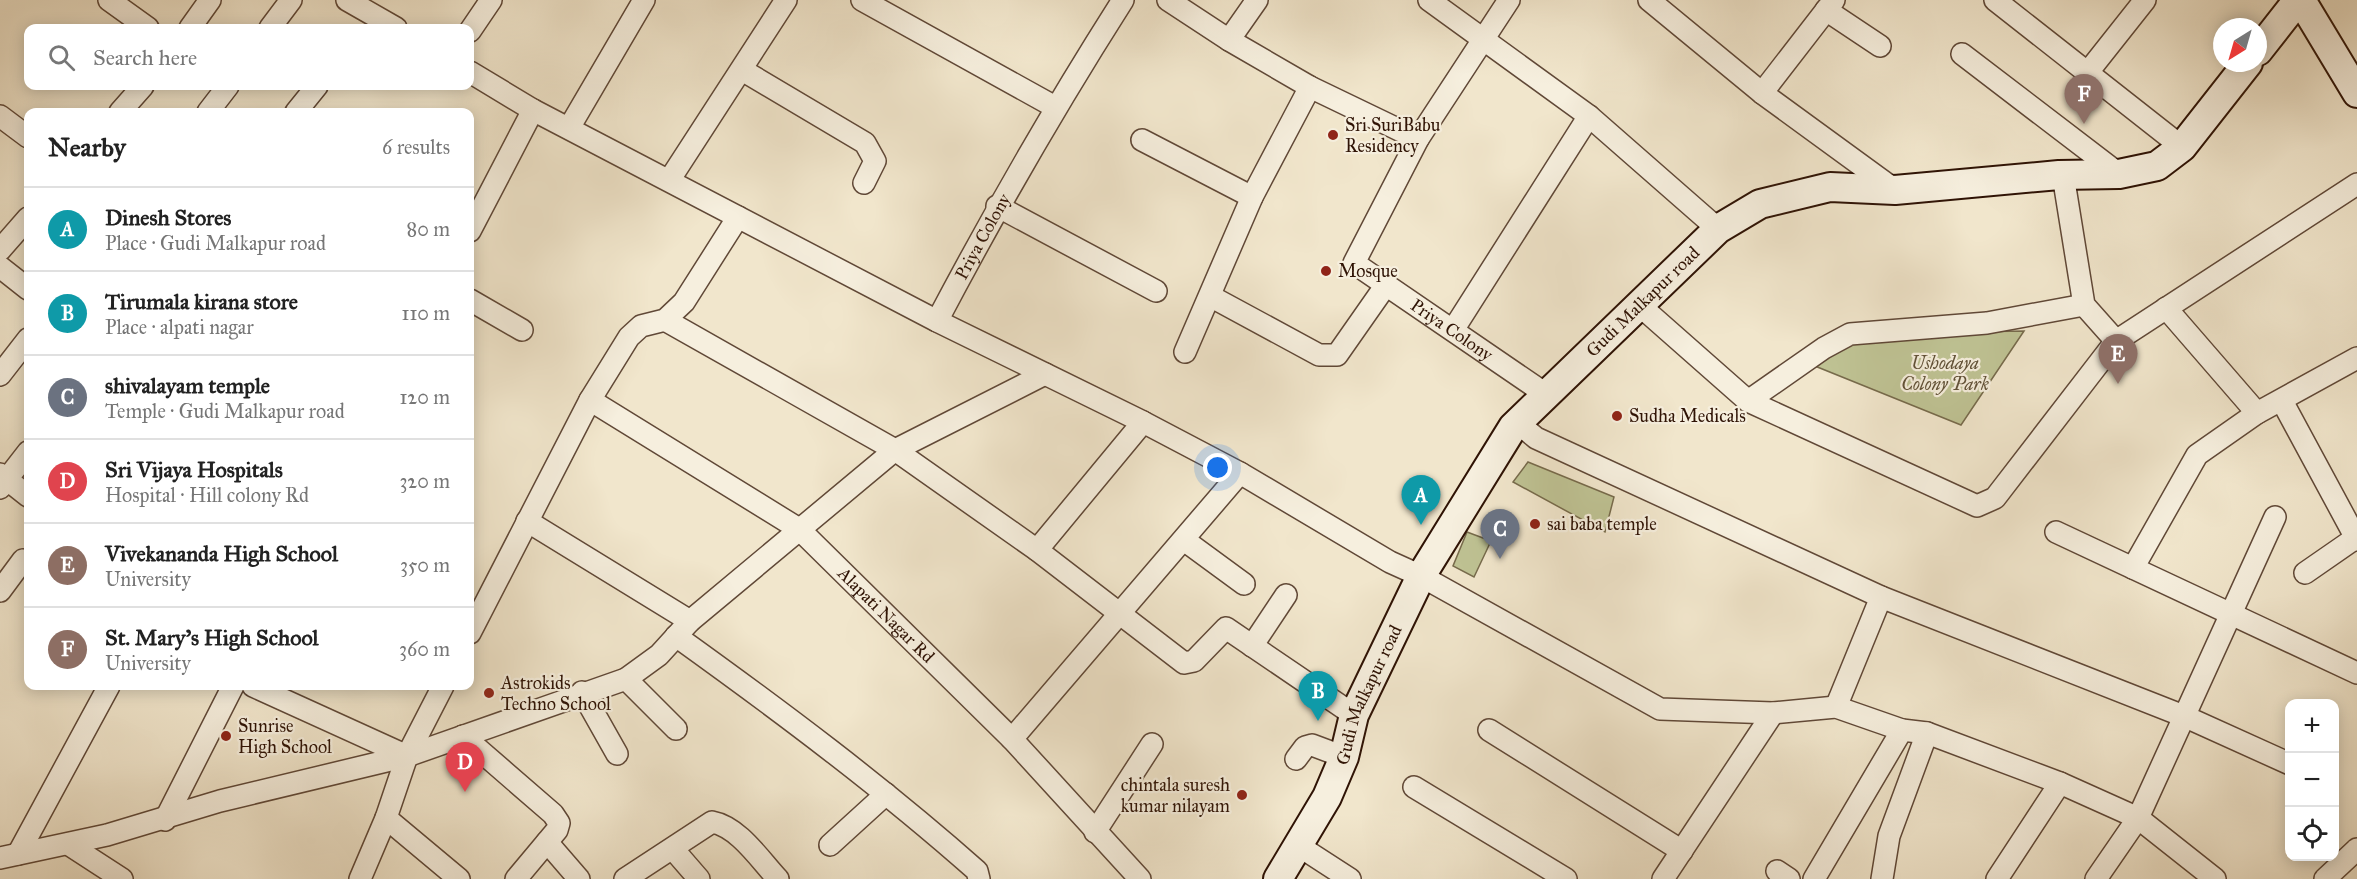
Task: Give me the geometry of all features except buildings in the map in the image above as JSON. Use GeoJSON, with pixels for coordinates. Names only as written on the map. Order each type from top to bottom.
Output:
{"type":"FeatureCollection","features":[{"type":"Feature","properties":{"kind":"street"},"geometry":{"type":"LineString","coordinates":[[110,0],[143,24]]}},
{"type":"Feature","properties":{"kind":"street"},"geometry":{"type":"LineString","coordinates":[[193,24],[210,0]]}},
{"type":"Feature","properties":{"kind":"street"},"geometry":{"type":"LineString","coordinates":[[273,24],[291,0]]}},
{"type":"Feature","properties":{"kind":"street"},"geometry":{"type":"LineString","coordinates":[[346,0],[365,21]]}},
{"type":"Feature","properties":{"kind":"street"},"geometry":{"type":"LineString","coordinates":[[474,25],[491,0]]}},
{"type":"Feature","properties":{"kind":"street"},"geometry":{"type":"LineString","coordinates":[[569,128],[644,0]]}},
{"type":"Feature","properties":{"kind":"street"},"geometry":{"type":"LineString","coordinates":[[670,179],[786,0]]}},
{"type":"Feature","properties":{"kind":"street"},"geometry":{"type":"LineString","coordinates":[[862,0],[1054,107]]}},
{"type":"Feature","properties":{"kind":"street","name":"Priya Colony"},"geometry":{"type":"LineString","coordinates":[[937,321],[997,206],[1054,107],[1123,0]]}},
{"type":"Feature","properties":{"kind":"street"},"geometry":{"type":"LineString","coordinates":[[1168,0],[1229,40],[1310,87],[1418,140]]}},
{"type":"Feature","properties":{"kind":"street"},"geometry":{"type":"LineString","coordinates":[[1229,40],[1257,0]]}},
{"type":"Feature","properties":{"kind":"street"},"geometry":{"type":"LineString","coordinates":[[1429,0],[1589,116],[1718,229]]}},
{"type":"Feature","properties":{"kind":"street","name":"Priya Colony"},"geometry":{"type":"LineString","coordinates":[[1509,0],[1418,140],[1354,263],[1547,395]]}},
{"type":"Feature","properties":{"kind":"street"},"geometry":{"type":"LineString","coordinates":[[1649,0],[1762,93],[1894,190]]}},
{"type":"Feature","properties":{"kind":"street"},"geometry":{"type":"LineString","coordinates":[[1995,0],[2182,147]]}},
{"type":"Feature","properties":{"kind":"street"},"geometry":{"type":"LineString","coordinates":[[2088,72],[2145,0]]}},
{"type":"Feature","properties":{"kind":"street"},"geometry":{"type":"LineString","coordinates":[[1762,93],[1830,5],[1880,46]]}},
{"type":"Feature","properties":{"kind":"street"},"geometry":{"type":"LineString","coordinates":[[2267,43],[2308,5],[2357,93]]}},
{"type":"Feature","properties":{"kind":"street"},"geometry":{"type":"LineString","coordinates":[[1962,54],[2119,174]]}},
{"type":"Feature","properties":{"kind":"street"},"geometry":{"type":"LineString","coordinates":[[742,70],[865,143],[875,161],[864,183]]}},
{"type":"Feature","properties":{"kind":"street","name":"Gudi Malkapur road"},"geometry":{"type":"LineString","coordinates":[[1278,879],[1327,797],[1344,757],[1354,715],[1422,576],[1469,496],[1518,423],[1638,304],[1718,229],[1760,204],[1830,187],[1894,190],[2063,175],[2119,174],[2157,166],[2182,147],[2241,72]]}},
{"type":"Feature","properties":{"kind":"street"},"geometry":{"type":"LineString","coordinates":[[474,74],[533,110],[670,179],[937,321],[1143,422],[1240,473],[1390,562],[1422,576],[1660,709],[1773,713],[1836,707],[1902,730],[1927,733],[2060,783],[2138,818],[2215,879]]}},
{"type":"Feature","properties":{"kind":"street"},"geometry":{"type":"LineString","coordinates":[[1185,352],[1251,197],[1310,87]]}},
{"type":"Feature","properties":{"kind":"street"},"geometry":{"type":"LineString","coordinates":[[124,108],[139,90]]}},
{"type":"Feature","properties":{"kind":"street"},"geometry":{"type":"LineString","coordinates":[[211,108],[225,90]]}},
{"type":"Feature","properties":{"kind":"street"},"geometry":{"type":"LineString","coordinates":[[299,108],[314,90]]}},
{"type":"Feature","properties":{"kind":"street"},"geometry":{"type":"LineString","coordinates":[[474,223],[533,110]]}},
{"type":"Feature","properties":{"kind":"street"},"geometry":{"type":"LineString","coordinates":[[0,116],[24,134]]}},
{"type":"Feature","properties":{"kind":"street"},"geometry":{"type":"LineString","coordinates":[[1453,330],[1589,116]]}},
{"type":"Feature","properties":{"kind":"street"},"geometry":{"type":"LineString","coordinates":[[1142,140],[1251,197]]}},
{"type":"Feature","properties":{"kind":"street"},"geometry":{"type":"LineString","coordinates":[[2063,175],[2084,305],[2116,340]]}},
{"type":"Feature","properties":{"kind":"street"},"geometry":{"type":"LineString","coordinates":[[1638,304],[1748,401],[1977,506],[1995,498],[2116,340],[2357,184]]}},
{"type":"Feature","properties":{"kind":"street"},"geometry":{"type":"LineString","coordinates":[[997,206],[1156,291]]}},
{"type":"Feature","properties":{"kind":"street"},"geometry":{"type":"LineString","coordinates":[[474,625],[590,400],[628,337],[641,326],[665,320],[684,302],[738,217]]}},
{"type":"Feature","properties":{"kind":"street"},"geometry":{"type":"LineString","coordinates":[[0,250],[24,223]]}},
{"type":"Feature","properties":{"kind":"street"},"geometry":{"type":"LineString","coordinates":[[0,267],[24,286]]}},
{"type":"Feature","properties":{"kind":"street"},"geometry":{"type":"LineString","coordinates":[[1210,296],[1319,355],[1338,355],[1386,285]]}},
{"type":"Feature","properties":{"kind":"street"},"geometry":{"type":"LineString","coordinates":[[474,302],[522,330]]}},
{"type":"Feature","properties":{"kind":"street"},"geometry":{"type":"LineString","coordinates":[[1748,401],[1824,348],[1850,334],[1986,323],[2084,305]]}},
{"type":"Feature","properties":{"kind":"street"},"geometry":{"type":"LineString","coordinates":[[2166,308],[2257,413]]}},
{"type":"Feature","properties":{"kind":"street"},"geometry":{"type":"LineString","coordinates":[[665,320],[895,450],[1037,550],[1121,612],[1184,663],[1198,657],[1226,628],[1354,715]]}},
{"type":"Feature","properties":{"kind":"street"},"geometry":{"type":"LineString","coordinates":[[0,375],[24,344]]}},
{"type":"Feature","properties":{"kind":"street"},"geometry":{"type":"LineString","coordinates":[[2133,568],[2197,454],[2257,413],[2356,360]]}},
{"type":"Feature","properties":{"kind":"street"},"geometry":{"type":"LineString","coordinates":[[9,856],[165,820],[220,801],[407,756],[582,692],[626,679],[658,655],[683,629],[895,450],[1045,374]]}},
{"type":"Feature","properties":{"kind":"street","name":"Alapati Nagar Rd"},"geometry":{"type":"LineString","coordinates":[[590,400],[799,529],[1012,739],[1140,879]]}},
{"type":"Feature","properties":{"kind":"street"},"geometry":{"type":"LineString","coordinates":[[2282,401],[2357,538],[2305,573]]}},
{"type":"Feature","properties":{"kind":"street"},"geometry":{"type":"LineString","coordinates":[[1037,550],[1143,422]]}},
{"type":"Feature","properties":{"kind":"street"},"geometry":{"type":"LineString","coordinates":[[1518,423],[1536,438],[1881,597],[2186,717],[2285,762]]}},
{"type":"Feature","properties":{"kind":"street"},"geometry":{"type":"LineString","coordinates":[[24,456],[2,480],[24,494]]}},
{"type":"Feature","properties":{"kind":"street"},"geometry":{"type":"LineString","coordinates":[[1012,739],[1240,473]]}},
{"type":"Feature","properties":{"kind":"street"},"geometry":{"type":"LineString","coordinates":[[2096,879],[2138,818],[2186,717],[2275,517]]}},
{"type":"Feature","properties":{"kind":"street"},"geometry":{"type":"LineString","coordinates":[[527,521],[683,629],[886,794],[977,871],[979,879]]}},
{"type":"Feature","properties":{"kind":"street"},"geometry":{"type":"LineString","coordinates":[[2056,532],[2357,673]]}},
{"type":"Feature","properties":{"kind":"street"},"geometry":{"type":"LineString","coordinates":[[1184,540],[1244,585]]}},
{"type":"Feature","properties":{"kind":"street"},"geometry":{"type":"LineString","coordinates":[[0,591],[23,560]]}},
{"type":"Feature","properties":{"kind":"street"},"geometry":{"type":"LineString","coordinates":[[1252,646],[1286,595]]}},
{"type":"Feature","properties":{"kind":"street"},"geometry":{"type":"LineString","coordinates":[[1836,707],[1881,597]]}},
{"type":"Feature","properties":{"kind":"street"},"geometry":{"type":"LineString","coordinates":[[626,679],[676,729]]}},
{"type":"Feature","properties":{"kind":"street"},"geometry":{"type":"LineString","coordinates":[[9,856],[107,690]]}},
{"type":"Feature","properties":{"kind":"street"},"geometry":{"type":"LineString","coordinates":[[165,820],[231,690]]}},
{"type":"Feature","properties":{"kind":"street"},"geometry":{"type":"LineString","coordinates":[[262,690],[407,756]]}},
{"type":"Feature","properties":{"kind":"street"},"geometry":{"type":"LineString","coordinates":[[360,879],[386,818],[407,756],[441,690]]}},
{"type":"Feature","properties":{"kind":"street"},"geometry":{"type":"LineString","coordinates":[[582,692],[617,754]]}},
{"type":"Feature","properties":{"kind":"street"},"geometry":{"type":"LineString","coordinates":[[1663,879],[1773,713]]}},
{"type":"Feature","properties":{"kind":"street"},"geometry":{"type":"LineString","coordinates":[[1490,730],[1682,851]]}},
{"type":"Feature","properties":{"kind":"street"},"geometry":{"type":"LineString","coordinates":[[1814,879],[1902,730]]}},
{"type":"Feature","properties":{"kind":"street"},"geometry":{"type":"LineString","coordinates":[[1882,879],[1889,836],[1927,733]]}},
{"type":"Feature","properties":{"kind":"street"},"geometry":{"type":"LineString","coordinates":[[463,736],[553,814],[559,823],[557,830],[516,879]]}},
{"type":"Feature","properties":{"kind":"street"},"geometry":{"type":"LineString","coordinates":[[1095,832],[1152,744]]}},
{"type":"Feature","properties":{"kind":"street"},"geometry":{"type":"LineString","coordinates":[[1296,759],[1305,747],[1312,745],[1344,757]]}},
{"type":"Feature","properties":{"kind":"street"},"geometry":{"type":"LineString","coordinates":[[1997,879],[2060,783]]}},
{"type":"Feature","properties":{"kind":"street"},"geometry":{"type":"LineString","coordinates":[[1414,788],[1566,879]]}},
{"type":"Feature","properties":{"kind":"street"},"geometry":{"type":"LineString","coordinates":[[830,845],[886,794]]}},
{"type":"Feature","properties":{"kind":"street"},"geometry":{"type":"LineString","coordinates":[[386,818],[459,879]]}},
{"type":"Feature","properties":{"kind":"street"},"geometry":{"type":"LineString","coordinates":[[625,879],[712,822],[721,824],[736,834],[778,879]]}},
{"type":"Feature","properties":{"kind":"street"},"geometry":{"type":"LineString","coordinates":[[547,842],[579,879]]}},
{"type":"Feature","properties":{"kind":"street"},"geometry":{"type":"LineString","coordinates":[[68,844],[122,879]]}},
{"type":"Feature","properties":{"kind":"street"},"geometry":{"type":"LineString","coordinates":[[1299,846],[1350,879]]}},
{"type":"Feature","properties":{"kind":"street"},"geometry":{"type":"LineString","coordinates":[[673,849],[699,879]]}},
{"type":"Feature","properties":{"kind":"street"},"geometry":{"type":"LineString","coordinates":[[2326,879],[2357,849]]}},
{"type":"Feature","properties":{"kind":"green space","name":"Ushodaya Colony Park"},"geometry":{"type":"Polygon","coordinates":[[[2024,331],[1961,425],[1805,362],[1849,334],[2024,331]]]}},
{"type":"Feature","properties":{"kind":"green space"},"geometry":{"type":"Polygon","coordinates":[[[1528,462],[1614,497],[1605,532],[1513,482],[1528,462]]]}},
{"type":"Feature","properties":{"kind":"green space"},"geometry":{"type":"Polygon","coordinates":[[[1467,532],[1491,541],[1474,577],[1453,566],[1467,532]]]}},
{"type":"Feature","properties":{"kind":"place","name":"St. Mary's High School"},"geometry":{"type":"Point","coordinates":[2084,124]}},
{"type":"Feature","properties":{"kind":"place","name":"Sri SuriBabu Residency"},"geometry":{"type":"Point","coordinates":[1333,135]}},
{"type":"Feature","properties":{"kind":"place","name":"Mosque"},"geometry":{"type":"Point","coordinates":[1326,271]}},
{"type":"Feature","properties":{"kind":"place","name":"Vivekananda High School"},"geometry":{"type":"Point","coordinates":[2118,384]}},
{"type":"Feature","properties":{"kind":"place","name":"Sudha Medicals"},"geometry":{"type":"Point","coordinates":[1617,416]}},
{"type":"Feature","properties":{"kind":"place","name":"sai baba temple"},"geometry":{"type":"Point","coordinates":[1535,524]}},
{"type":"Feature","properties":{"kind":"place","name":"Dinesh Stores"},"geometry":{"type":"Point","coordinates":[1421,525]}},
{"type":"Feature","properties":{"kind":"place","name":"shivalayam temple"},"geometry":{"type":"Point","coordinates":[1500,559]}},
{"type":"Feature","properties":{"kind":"place","name":"Astrokids Techno School"},"geometry":{"type":"Point","coordinates":[489,693]}},
{"type":"Feature","properties":{"kind":"place","name":"Tirumala kirana store"},"geometry":{"type":"Point","coordinates":[1318,721]}},
{"type":"Feature","properties":{"kind":"place","name":"Sunrise High School"},"geometry":{"type":"Point","coordinates":[226,736]}},
{"type":"Feature","properties":{"kind":"place","name":"Sri Vijaya Hospitals"},"geometry":{"type":"Point","coordinates":[465,792]}},
{"type":"Feature","properties":{"kind":"place","name":"chintala suresh kumar nilayam"},"geometry":{"type":"Point","coordinates":[1242,795]}}]}
